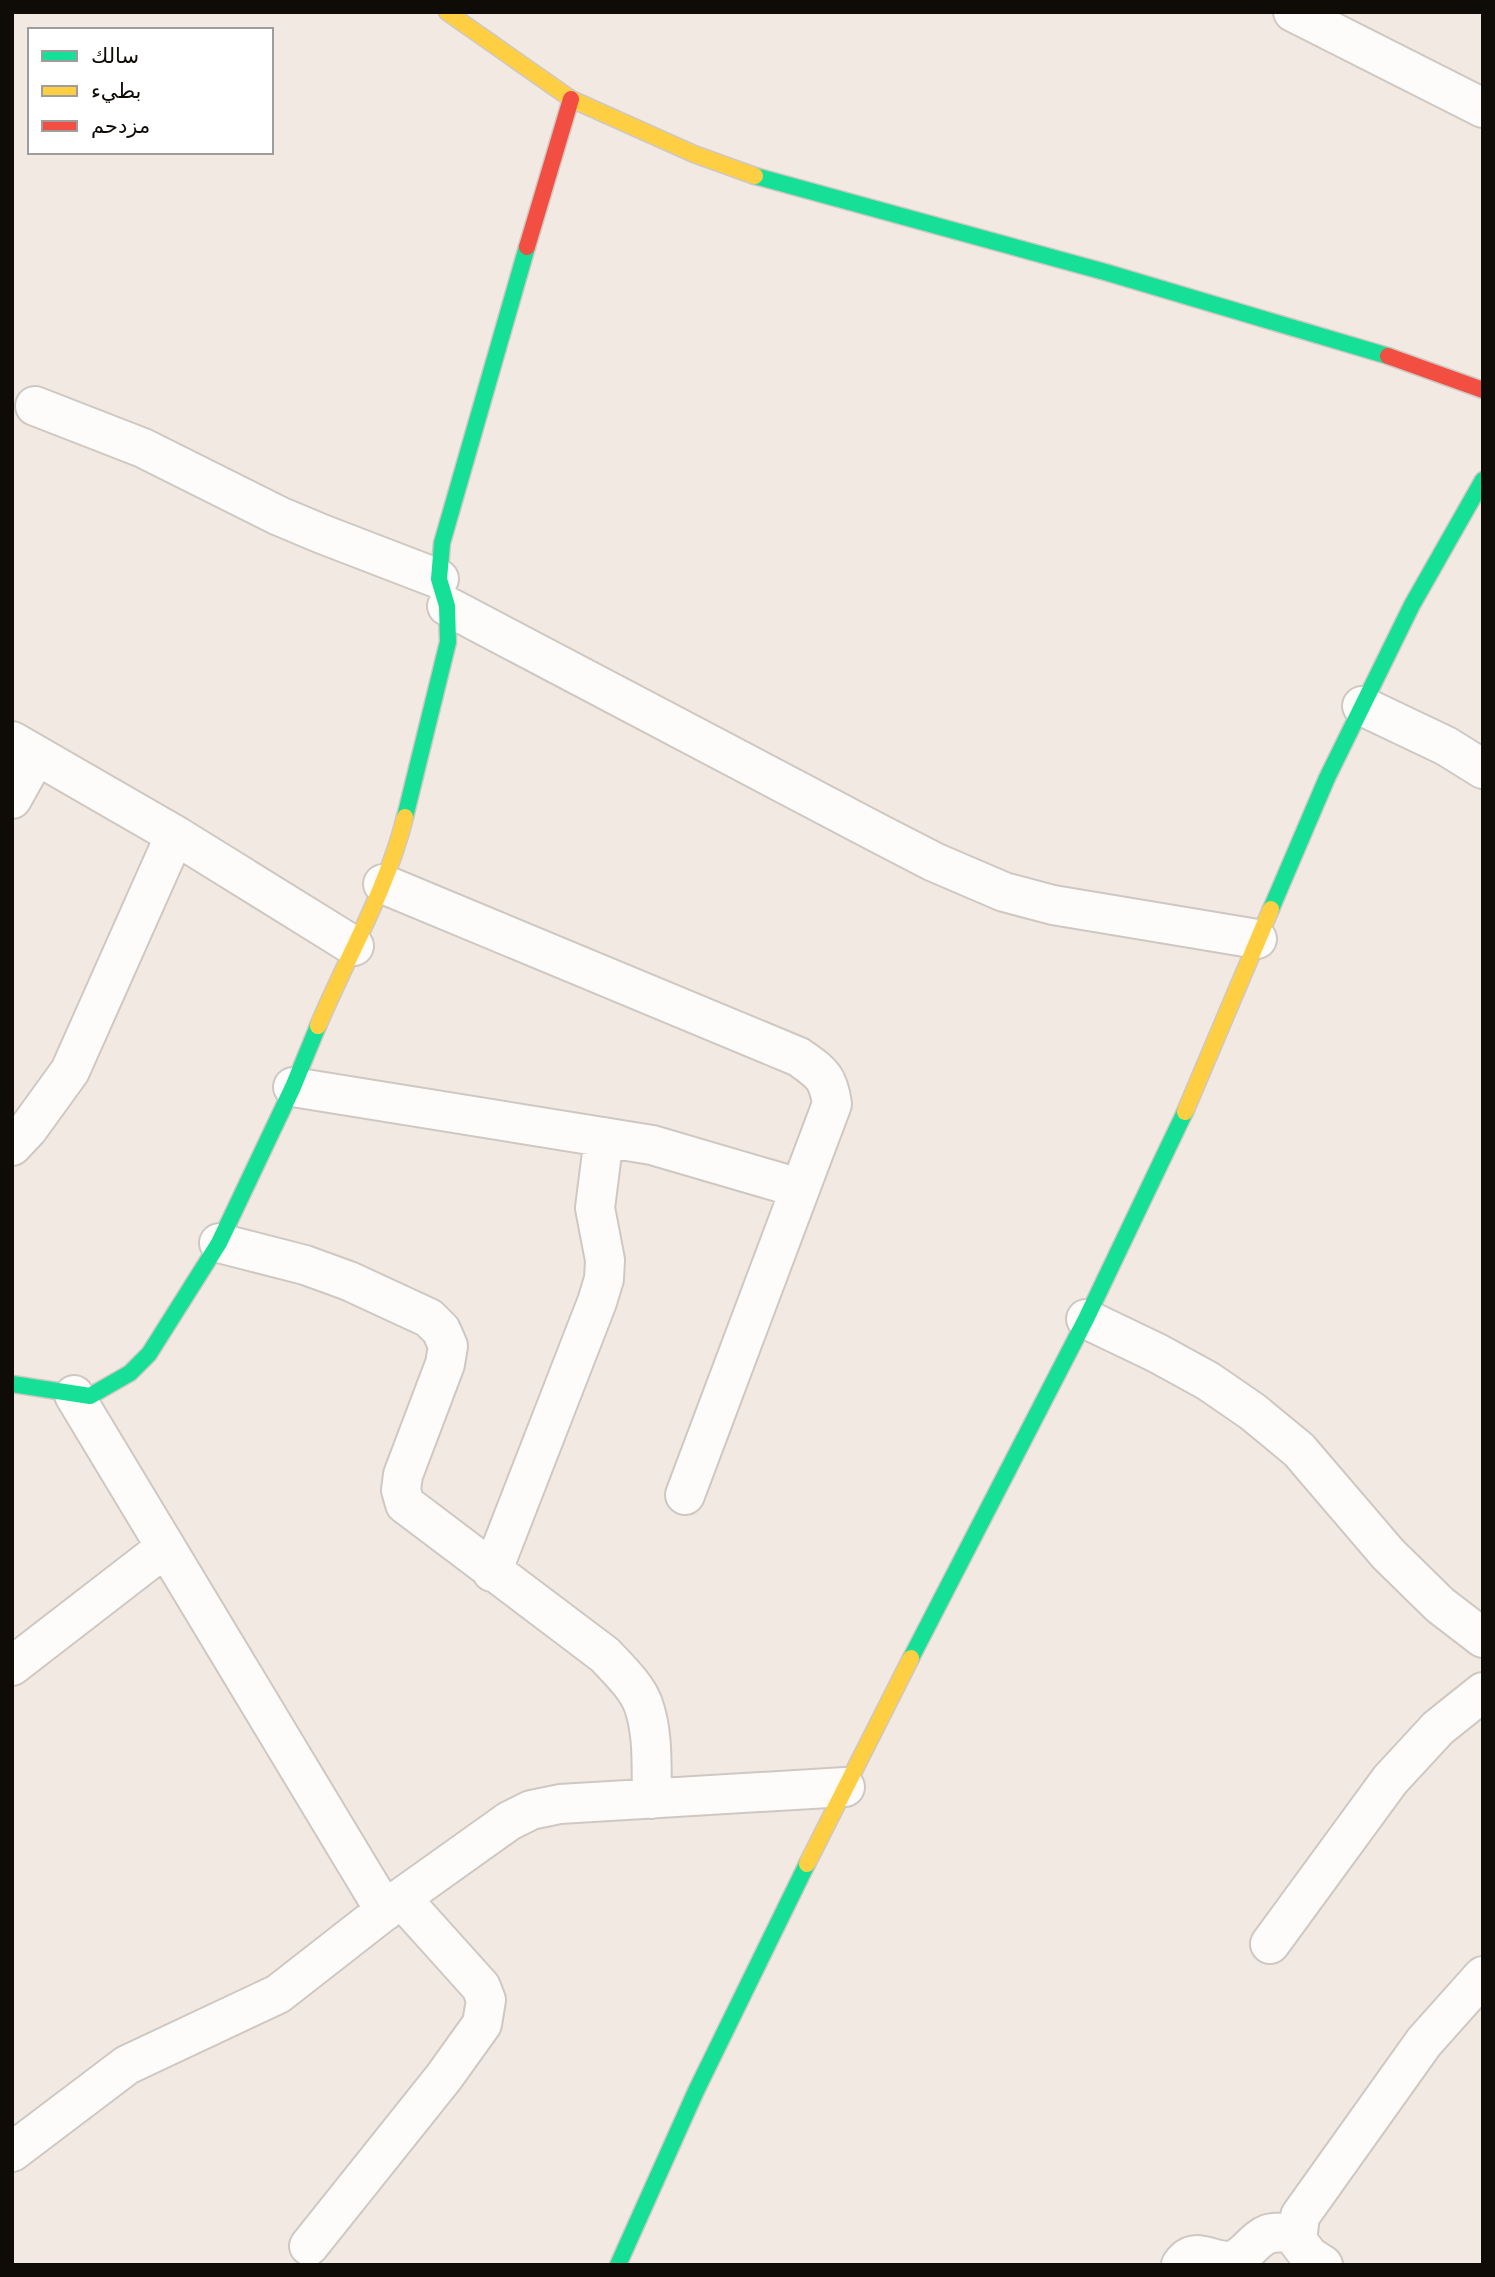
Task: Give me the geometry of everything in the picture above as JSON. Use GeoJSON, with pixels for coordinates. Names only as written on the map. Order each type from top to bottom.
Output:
{"type":"FeatureCollection","features":[{"type":"Feature","properties":{"kind":"street"},"geometry":{"type":"LineString","coordinates":[[447,12],[571,99],[694,154],[776,183],[1105,272],[1384,355],[1483,390]]}},
{"type":"Feature","properties":{"kind":"street"},"geometry":{"type":"LineString","coordinates":[[1293,12],[1483,108]]}},
{"type":"Feature","properties":{"kind":"street"},"geometry":{"type":"LineString","coordinates":[[12,1384],[90,1396],[130,1373],[149,1354],[219,1243],[293,1087],[383,884],[399,843],[448,642],[442,543],[449,513],[571,99]]}},
{"type":"Feature","properties":{"kind":"street"},"geometry":{"type":"LineString","coordinates":[[35,406],[143,448],[279,516],[443,592],[934,862],[1004,892],[1053,905],[1257,939]]}},
{"type":"Feature","properties":{"kind":"street"},"geometry":{"type":"LineString","coordinates":[[618,2265],[696,2091],[845,1787],[1086,1319],[1179,1126],[1257,939],[1362,706],[1412,606],[1483,480]]}},
{"type":"Feature","properties":{"kind":"street"},"geometry":{"type":"LineString","coordinates":[[1362,706],[1446,746],[1483,769]]}},
{"type":"Feature","properties":{"kind":"street"},"geometry":{"type":"LineString","coordinates":[[12,799],[24,748],[175,835],[354,947]]}},
{"type":"Feature","properties":{"kind":"street"},"geometry":{"type":"LineString","coordinates":[[12,1146],[28,1129],[70,1071],[175,835]]}},
{"type":"Feature","properties":{"kind":"street"},"geometry":{"type":"LineString","coordinates":[[383,884],[799,1057],[818,1071],[829,1084],[832,1104],[685,1495]]}},
{"type":"Feature","properties":{"kind":"street"},"geometry":{"type":"LineString","coordinates":[[293,1087],[663,1148],[799,1188]]}},
{"type":"Feature","properties":{"kind":"street"},"geometry":{"type":"LineString","coordinates":[[492,1572],[604,1279],[603,1244],[595,1208],[604,1137]]}},
{"type":"Feature","properties":{"kind":"street"},"geometry":{"type":"LineString","coordinates":[[219,1243],[306,1265],[349,1281],[429,1318],[441,1330],[448,1346],[445,1364],[403,1475],[401,1490],[405,1504],[605,1655],[626,1678],[642,1703],[651,1736],[652,1799]]}},
{"type":"Feature","properties":{"kind":"street"},"geometry":{"type":"LineString","coordinates":[[1086,1319],[1208,1381],[1253,1412],[1299,1450],[1388,1554],[1440,1605],[1483,1638]]}},
{"type":"Feature","properties":{"kind":"street"},"geometry":{"type":"LineString","coordinates":[[74,1395],[166,1547],[393,1905],[481,1987],[486,2000],[482,2024],[444,2077],[309,2246]]}},
{"type":"Feature","properties":{"kind":"street"},"geometry":{"type":"LineString","coordinates":[[12,1666],[166,1547]]}},
{"type":"Feature","properties":{"kind":"street"},"geometry":{"type":"LineString","coordinates":[[1270,1944],[1390,1780],[1438,1728],[1483,1692]]}},
{"type":"Feature","properties":{"kind":"street"},"geometry":{"type":"LineString","coordinates":[[12,2152],[127,2065],[278,1994],[498,1828],[531,1810],[560,1804],[845,1787]]}},
{"type":"Feature","properties":{"kind":"street"},"geometry":{"type":"LineString","coordinates":[[1323,2265],[1301,2249],[1296,2233],[1300,2216],[1424,2042],[1483,1976]]}},
{"type":"Feature","properties":{"kind":"street"},"geometry":{"type":"LineString","coordinates":[[1181,2265],[1185,2259],[1197,2254],[1220,2261],[1236,2260],[1270,2233],[1296,2233]]}},
{"type":"Feature","properties":{"kind":"traffic: fast"},"geometry":{"type":"LineString","coordinates":[[755,176],[1105,272],[1388,356]]}},
{"type":"Feature","properties":{"kind":"traffic: fast"},"geometry":{"type":"LineString","coordinates":[[405,817],[448,642],[447,606],[439,579],[442,543],[527,247]]}},
{"type":"Feature","properties":{"kind":"traffic: fast"},"geometry":{"type":"LineString","coordinates":[[1271,909],[1327,778],[1412,605],[1483,480]]}},
{"type":"Feature","properties":{"kind":"traffic: fast"},"geometry":{"type":"LineString","coordinates":[[12,1384],[90,1396],[130,1373],[149,1354],[219,1243],[293,1087],[318,1026]]}},
{"type":"Feature","properties":{"kind":"traffic: fast"},"geometry":{"type":"LineString","coordinates":[[911,1658],[1086,1319],[1185,1112]]}},
{"type":"Feature","properties":{"kind":"traffic: fast"},"geometry":{"type":"LineString","coordinates":[[618,2265],[696,2091],[807,1864]]}},
{"type":"Feature","properties":{"kind":"traffic: slow"},"geometry":{"type":"LineString","coordinates":[[447,12],[571,99],[694,154],[755,176]]}},
{"type":"Feature","properties":{"kind":"traffic: slow"},"geometry":{"type":"LineString","coordinates":[[318,1026],[388,871],[405,817]]}},
{"type":"Feature","properties":{"kind":"traffic: slow"},"geometry":{"type":"LineString","coordinates":[[1185,1112],[1271,909]]}},
{"type":"Feature","properties":{"kind":"traffic: slow"},"geometry":{"type":"LineString","coordinates":[[807,1864],[911,1658]]}},
{"type":"Feature","properties":{"kind":"traffic: jam"},"geometry":{"type":"LineString","coordinates":[[527,247],[571,99]]}},
{"type":"Feature","properties":{"kind":"traffic: jam"},"geometry":{"type":"LineString","coordinates":[[1388,356],[1483,390]]}}]}
